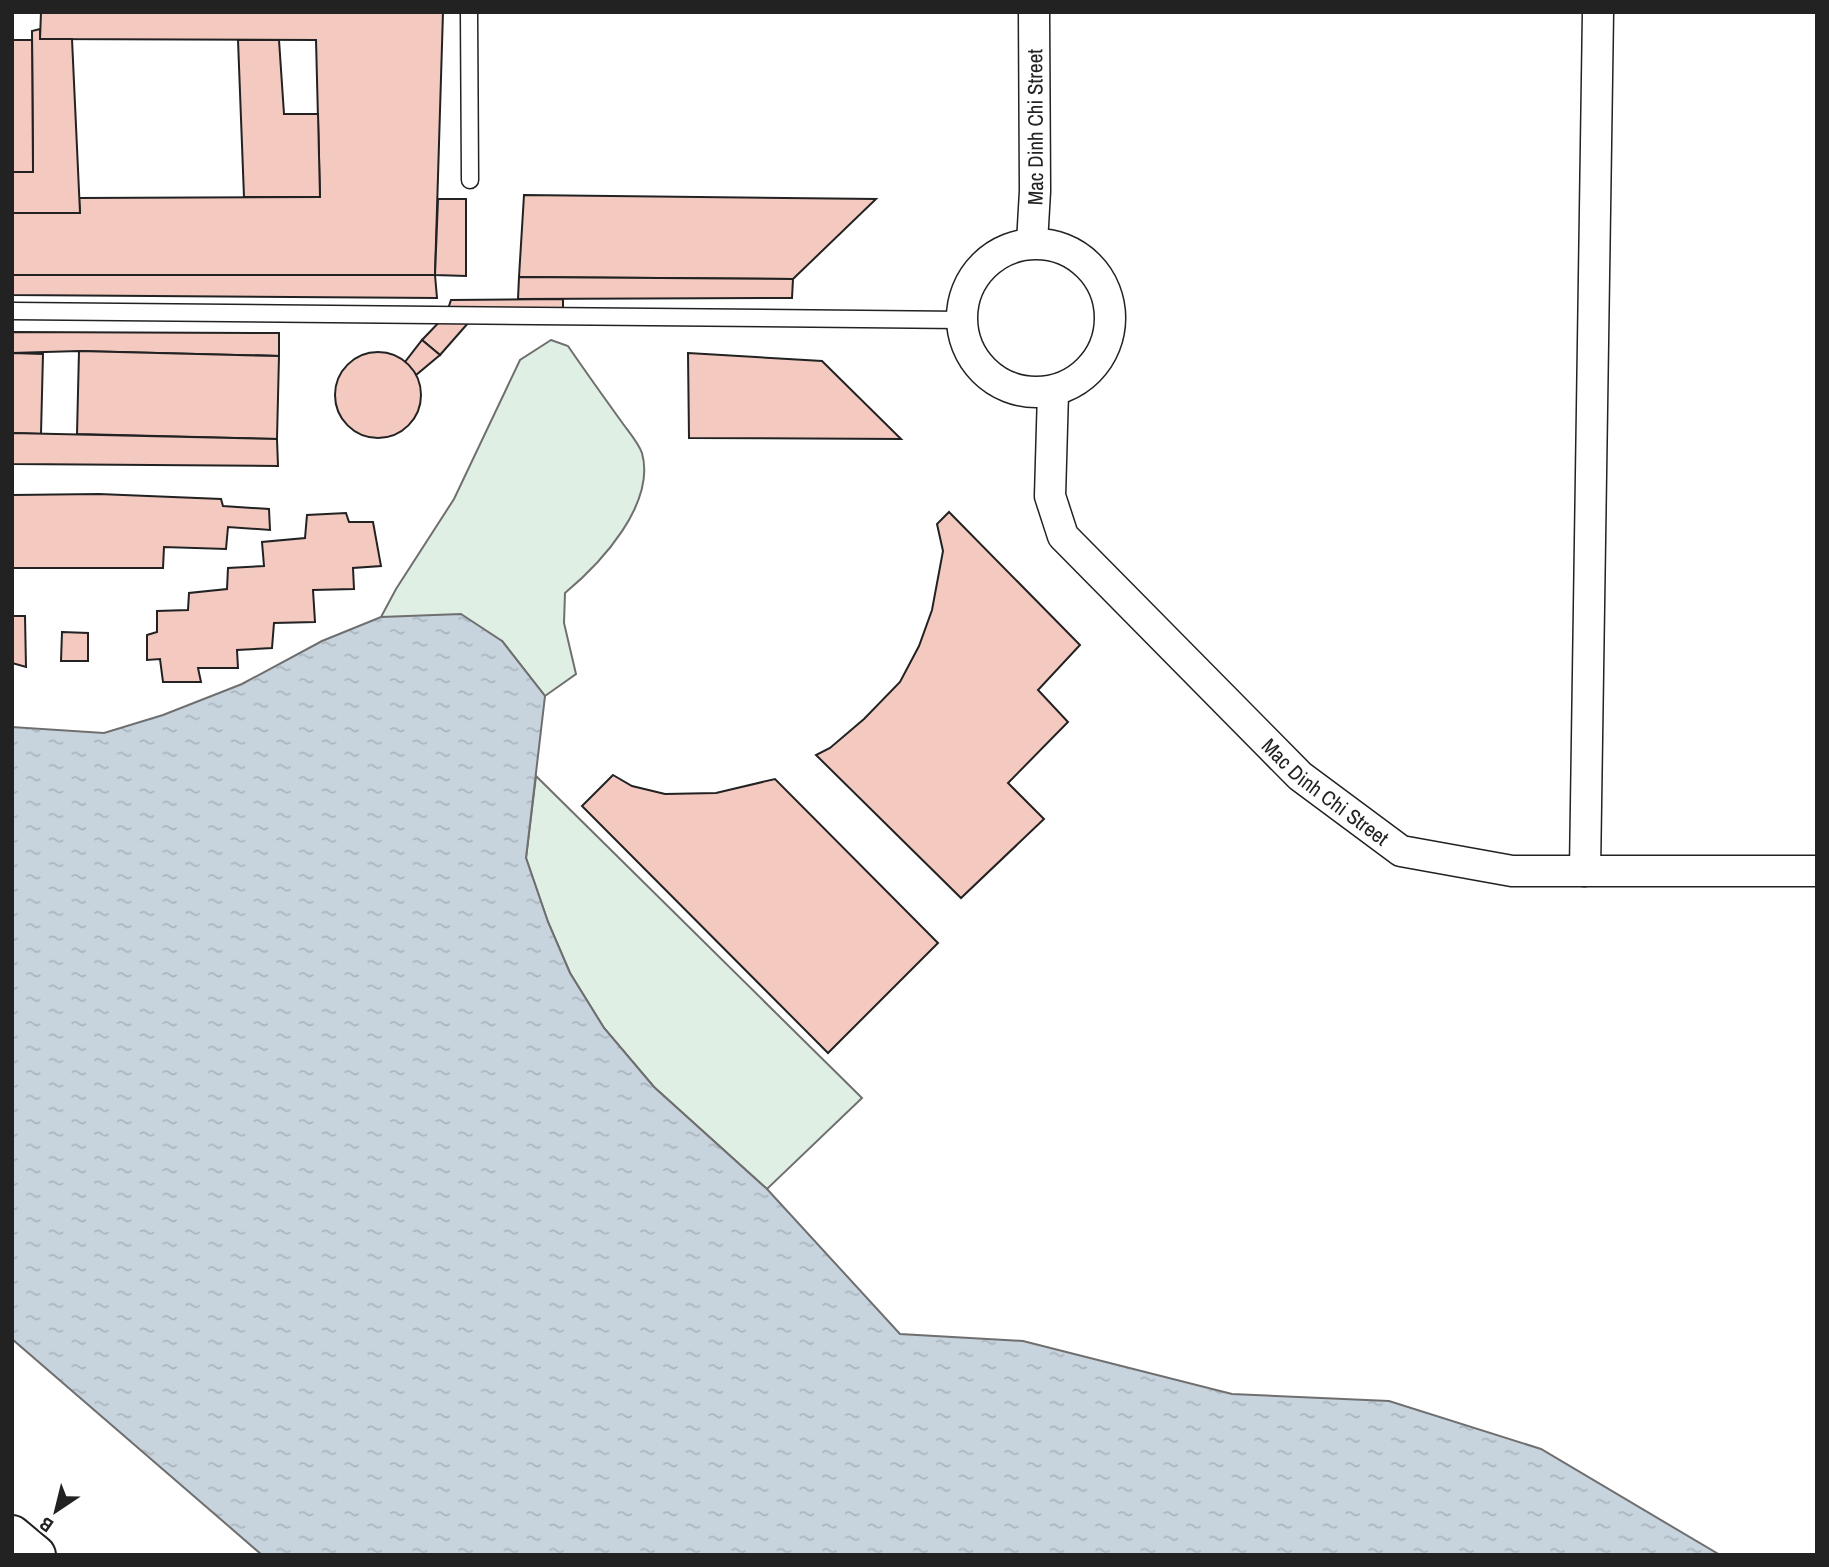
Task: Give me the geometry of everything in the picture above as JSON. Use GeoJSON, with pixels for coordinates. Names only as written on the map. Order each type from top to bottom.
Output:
{"type":"FeatureCollection","features":[{"type":"Feature","properties":{"kind":"main road"},"geometry":{"type":"LineString","coordinates":[[12,1535],[36,1555]]}},
{"type":"Feature","properties":{"kind":"street","name":"Mac Dinh Chi Street"},"geometry":{"type":"LineString","coordinates":[[1032,243],[1035,191],[1034,12]]}},
{"type":"Feature","properties":{"kind":"street"},"geometry":{"type":"LineString","coordinates":[[1586,871],[1598,12]]}},
{"type":"Feature","properties":{"kind":"street"},"geometry":{"type":"LineString","coordinates":[[1032,243],[1049,244],[1073,253],[1097,273],[1108,296],[1111,329],[1103,354],[1088,373],[1053,392],[1027,392],[996,381],[976,363],[962,328],[963,302],[975,275],[993,257],[1006,249],[1032,243]]}},
{"type":"Feature","properties":{"kind":"street","name":"Mac Dinh Chi Street"},"geometry":{"type":"LineString","coordinates":[[1053,392],[1050,496],[1063,536],[1300,776],[1401,851],[1513,871],[1817,871]]}},
{"type":"Feature","properties":{"kind":"lane"},"geometry":{"type":"LineString","coordinates":[[469,12],[470,180]]}},
{"type":"Feature","properties":{"kind":"lane"},"geometry":{"type":"LineString","coordinates":[[12,311],[962,320]]}},
{"type":"Feature","properties":{"kind":"green space"},"geometry":{"type":"Polygon","coordinates":[[[551,340],[568,346],[633,437],[642,453],[644,472],[641,492],[622,531],[594,566],[565,593],[564,623],[576,674],[545,696],[502,641],[381,617],[454,499],[520,360],[551,340]]]}},
{"type":"Feature","properties":{"kind":"green space"},"geometry":{"type":"Polygon","coordinates":[[[536,776],[862,1098],[767,1189],[654,1087],[604,1028],[570,973],[548,922],[526,858],[536,776]]]}},
{"type":"Feature","properties":{"kind":"water"},"geometry":{"type":"Polygon","coordinates":[[[461,614],[502,641],[545,696],[526,858],[548,922],[570,973],[604,1028],[654,1087],[767,1189],[900,1334],[1023,1341],[1232,1394],[1389,1401],[1541,1449],[1720,1555],[262,1555],[12,1339],[12,727],[104,733],[163,715],[242,684],[322,641],[381,617],[461,614]]]}},
{"type":"Feature","properties":{"kind":"building"},"geometry":{"type":"Polygon","coordinates":[[[41,12],[443,12],[435,275],[12,275],[12,213],[80,213],[79,198],[320,197],[316,40],[40,39],[41,12]]]}},
{"type":"Feature","properties":{"kind":"building"},"geometry":{"type":"Polygon","coordinates":[[[40,29],[40,39],[72,39],[80,213],[12,213],[12,172],[33,172],[32,31],[40,29]]]}},
{"type":"Feature","properties":{"kind":"building"},"geometry":{"type":"Polygon","coordinates":[[[12,40],[32,40],[33,172],[12,172],[12,40]]]}},
{"type":"Feature","properties":{"kind":"building"},"geometry":{"type":"Polygon","coordinates":[[[238,40],[279,40],[284,114],[318,114],[320,197],[244,197],[238,40]]]}},
{"type":"Feature","properties":{"kind":"building"},"geometry":{"type":"Polygon","coordinates":[[[524,195],[876,199],[793,279],[519,277],[524,195]]]}},
{"type":"Feature","properties":{"kind":"building"},"geometry":{"type":"Polygon","coordinates":[[[438,199],[466,199],[466,276],[435,275],[438,199]]]}},
{"type":"Feature","properties":{"kind":"building"},"geometry":{"type":"Polygon","coordinates":[[[12,275],[435,275],[437,298],[12,295],[12,275]]]}},
{"type":"Feature","properties":{"kind":"building"},"geometry":{"type":"Polygon","coordinates":[[[519,277],[793,279],[792,298],[518,299],[519,277]]]}},
{"type":"Feature","properties":{"kind":"building"},"geometry":{"type":"Polygon","coordinates":[[[563,299],[563,314],[476,314],[440,355],[422,340],[446,315],[451,300],[563,299]]]}},
{"type":"Feature","properties":{"kind":"building"},"geometry":{"type":"Polygon","coordinates":[[[12,332],[279,333],[279,356],[79,351],[12,353],[12,332]]]}},
{"type":"Feature","properties":{"kind":"building"},"geometry":{"type":"Polygon","coordinates":[[[422,340],[440,355],[416,375],[405,362],[422,340]]]}},
{"type":"Feature","properties":{"kind":"building"},"geometry":{"type":"Polygon","coordinates":[[[79,351],[279,356],[277,439],[77,434],[79,351]]]}},
{"type":"Feature","properties":{"kind":"building"},"geometry":{"type":"Polygon","coordinates":[[[378,352],[394,356],[408,365],[417,379],[421,395],[417,411],[408,425],[394,434],[378,438],[362,434],[348,425],[339,411],[335,395],[339,379],[348,365],[362,356],[378,352]]]}},
{"type":"Feature","properties":{"kind":"building"},"geometry":{"type":"Polygon","coordinates":[[[12,353],[43,354],[41,434],[12,433],[12,353]]]}},
{"type":"Feature","properties":{"kind":"building"},"geometry":{"type":"Polygon","coordinates":[[[688,353],[822,361],[901,439],[689,438],[688,353]]]}},
{"type":"Feature","properties":{"kind":"building"},"geometry":{"type":"Polygon","coordinates":[[[12,433],[277,439],[278,466],[12,464],[12,433]]]}},
{"type":"Feature","properties":{"kind":"building"},"geometry":{"type":"Polygon","coordinates":[[[99,494],[221,499],[223,506],[269,509],[270,530],[228,527],[226,549],[164,547],[163,568],[12,568],[12,495],[99,494]]]}},
{"type":"Feature","properties":{"kind":"building"},"geometry":{"type":"Polygon","coordinates":[[[949,512],[1080,645],[1038,690],[1068,722],[1008,783],[1044,819],[961,898],[816,755],[830,748],[864,719],[900,682],[919,646],[932,610],[943,551],[937,524],[949,512]]]}},
{"type":"Feature","properties":{"kind":"building"},"geometry":{"type":"Polygon","coordinates":[[[346,513],[349,522],[373,522],[381,566],[353,568],[354,589],[313,590],[315,622],[274,623],[272,648],[237,650],[238,668],[198,668],[201,682],[163,682],[160,659],[147,660],[147,635],[157,632],[157,611],[188,610],[189,593],[227,589],[228,568],[264,566],[262,542],[305,538],[307,515],[346,513]]]}},
{"type":"Feature","properties":{"kind":"building"},"geometry":{"type":"Polygon","coordinates":[[[12,616],[25,616],[26,667],[12,663],[12,616]]]}},
{"type":"Feature","properties":{"kind":"building"},"geometry":{"type":"Polygon","coordinates":[[[62,632],[88,633],[88,661],[61,661],[62,632]]]}},
{"type":"Feature","properties":{"kind":"building"},"geometry":{"type":"Polygon","coordinates":[[[613,775],[632,786],[665,794],[716,793],[775,779],[938,943],[828,1053],[582,806],[613,775]]]}}]}
